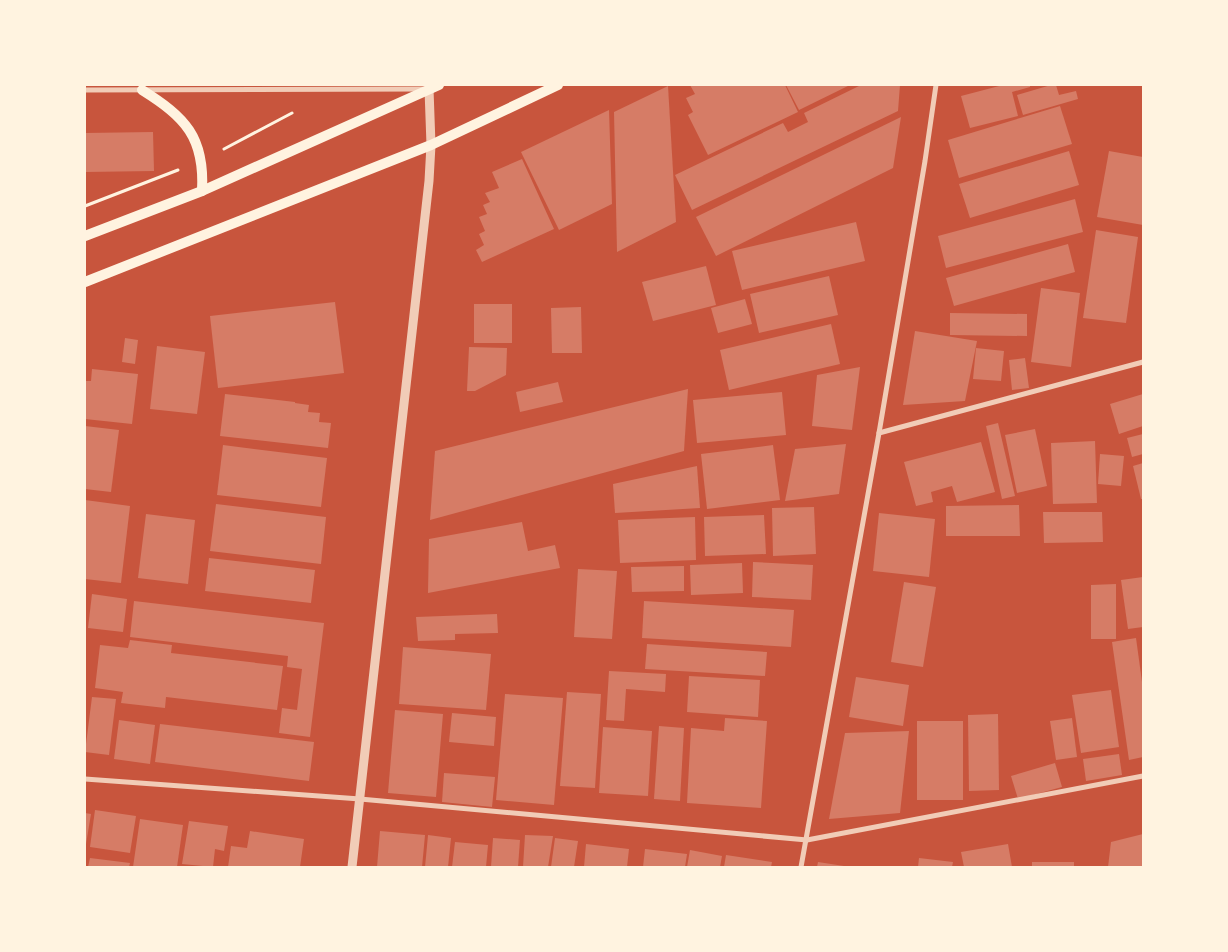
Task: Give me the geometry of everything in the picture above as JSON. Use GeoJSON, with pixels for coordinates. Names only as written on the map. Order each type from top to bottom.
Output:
{"type":"FeatureCollection","features":[{"type":"Feature","properties":{"kind":"main road"},"geometry":{"type":"LineString","coordinates":[[85,236],[202,191],[429,87],[439,85]]}},
{"type":"Feature","properties":{"kind":"main road"},"geometry":{"type":"LineString","coordinates":[[85,282],[431,145],[558,85]]}},
{"type":"Feature","properties":{"kind":"main road"},"geometry":{"type":"LineString","coordinates":[[142,90],[170,108],[190,131],[202,160],[202,191]]}},
{"type":"Feature","properties":{"kind":"street"},"geometry":{"type":"LineString","coordinates":[[801,867],[879,433],[936,85]]}},
{"type":"Feature","properties":{"kind":"street"},"geometry":{"type":"LineString","coordinates":[[85,90],[429,87],[430,181],[352,867]]}},
{"type":"Feature","properties":{"kind":"street"},"geometry":{"type":"LineString","coordinates":[[879,433],[1143,362]]}},
{"type":"Feature","properties":{"kind":"street"},"geometry":{"type":"LineString","coordinates":[[85,779],[360,799],[807,840],[1143,776]]}},
{"type":"Feature","properties":{"kind":"building"},"geometry":{"type":"Polygon","coordinates":[[[690,85],[785,85],[798,112],[708,155],[688,115],[693,112],[686,98],[695,94],[690,85]]]}},
{"type":"Feature","properties":{"kind":"building"},"geometry":{"type":"Polygon","coordinates":[[[786,85],[850,85],[799,110],[786,85]]]}},
{"type":"Feature","properties":{"kind":"building"},"geometry":{"type":"Polygon","coordinates":[[[861,85],[900,85],[898,111],[692,210],[675,175],[783,123],[788,132],[808,122],[804,113],[861,85]]]}},
{"type":"Feature","properties":{"kind":"building"},"geometry":{"type":"Polygon","coordinates":[[[1003,85],[1030,85],[1030,87],[1012,92],[1018,116],[970,128],[961,96],[1003,85]]]}},
{"type":"Feature","properties":{"kind":"building"},"geometry":{"type":"Polygon","coordinates":[[[1056,85],[1059,95],[1076,91],[1078,99],[1023,115],[1017,95],[1056,85]]]}},
{"type":"Feature","properties":{"kind":"building"},"geometry":{"type":"Polygon","coordinates":[[[668,86],[676,222],[617,252],[614,112],[668,86]]]}},
{"type":"Feature","properties":{"kind":"building"},"geometry":{"type":"Polygon","coordinates":[[[1060,106],[1072,144],[959,178],[948,140],[1060,106]]]}},
{"type":"Feature","properties":{"kind":"building"},"geometry":{"type":"Polygon","coordinates":[[[609,110],[612,204],[559,230],[521,152],[609,110]]]}},
{"type":"Feature","properties":{"kind":"building"},"geometry":{"type":"Polygon","coordinates":[[[901,117],[893,168],[716,256],[696,217],[901,117]]]}},
{"type":"Feature","properties":{"kind":"building"},"geometry":{"type":"Polygon","coordinates":[[[153,132],[154,171],[85,172],[85,133],[153,132]]]}},
{"type":"Feature","properties":{"kind":"building"},"geometry":{"type":"Polygon","coordinates":[[[1069,151],[1079,185],[970,218],[959,184],[1069,151]]]}},
{"type":"Feature","properties":{"kind":"building"},"geometry":{"type":"Polygon","coordinates":[[[1109,151],[1143,157],[1143,225],[1097,217],[1109,151]]]}},
{"type":"Feature","properties":{"kind":"building"},"geometry":{"type":"Polygon","coordinates":[[[522,159],[554,229],[482,262],[476,250],[484,245],[479,234],[485,231],[479,217],[487,214],[483,205],[490,202],[485,193],[499,188],[492,172],[522,159]]]}},
{"type":"Feature","properties":{"kind":"building"},"geometry":{"type":"Polygon","coordinates":[[[1075,199],[1083,232],[946,268],[938,236],[1075,199]]]}},
{"type":"Feature","properties":{"kind":"building"},"geometry":{"type":"Polygon","coordinates":[[[856,222],[865,261],[742,290],[732,251],[856,222]]]}},
{"type":"Feature","properties":{"kind":"building"},"geometry":{"type":"Polygon","coordinates":[[[1096,230],[1138,237],[1126,323],[1083,318],[1096,230]]]}},
{"type":"Feature","properties":{"kind":"building"},"geometry":{"type":"Polygon","coordinates":[[[1068,244],[1075,272],[954,306],[946,278],[1068,244]]]}},
{"type":"Feature","properties":{"kind":"building"},"geometry":{"type":"Polygon","coordinates":[[[706,266],[716,305],[653,321],[642,282],[706,266]]]}},
{"type":"Feature","properties":{"kind":"building"},"geometry":{"type":"Polygon","coordinates":[[[829,276],[838,315],[759,333],[750,294],[829,276]]]}},
{"type":"Feature","properties":{"kind":"building"},"geometry":{"type":"Polygon","coordinates":[[[1041,288],[1080,293],[1071,367],[1031,362],[1041,288]]]}},
{"type":"Feature","properties":{"kind":"building"},"geometry":{"type":"Polygon","coordinates":[[[745,299],[752,324],[718,333],[711,308],[745,299]]]}},
{"type":"Feature","properties":{"kind":"building"},"geometry":{"type":"Polygon","coordinates":[[[335,302],[344,373],[218,388],[210,316],[335,302]]]}},
{"type":"Feature","properties":{"kind":"building"},"geometry":{"type":"Polygon","coordinates":[[[474,304],[512,304],[512,343],[474,343],[474,304]]]}},
{"type":"Feature","properties":{"kind":"building"},"geometry":{"type":"Polygon","coordinates":[[[581,307],[582,353],[552,353],[551,308],[581,307]]]}},
{"type":"Feature","properties":{"kind":"building"},"geometry":{"type":"Polygon","coordinates":[[[950,313],[1027,314],[1027,336],[950,335],[950,313]]]}},
{"type":"Feature","properties":{"kind":"building"},"geometry":{"type":"Polygon","coordinates":[[[831,324],[840,364],[729,390],[720,350],[831,324]]]}},
{"type":"Feature","properties":{"kind":"building"},"geometry":{"type":"Polygon","coordinates":[[[915,331],[977,341],[965,401],[903,405],[915,331]]]}},
{"type":"Feature","properties":{"kind":"building"},"geometry":{"type":"Polygon","coordinates":[[[125,338],[138,340],[135,364],[122,362],[125,338]]]}},
{"type":"Feature","properties":{"kind":"building"},"geometry":{"type":"Polygon","coordinates":[[[157,346],[205,352],[197,414],[150,409],[157,346]]]}},
{"type":"Feature","properties":{"kind":"building"},"geometry":{"type":"Polygon","coordinates":[[[469,347],[507,348],[506,375],[475,391],[467,391],[469,347]]]}},
{"type":"Feature","properties":{"kind":"building"},"geometry":{"type":"Polygon","coordinates":[[[976,348],[1004,351],[1001,381],[973,379],[976,348]]]}},
{"type":"Feature","properties":{"kind":"building"},"geometry":{"type":"Polygon","coordinates":[[[1025,358],[1029,388],[1012,390],[1009,360],[1025,358]]]}},
{"type":"Feature","properties":{"kind":"building"},"geometry":{"type":"Polygon","coordinates":[[[860,367],[852,430],[812,426],[817,375],[860,367]]]}},
{"type":"Feature","properties":{"kind":"building"},"geometry":{"type":"Polygon","coordinates":[[[92,369],[138,374],[132,424],[85,419],[85,381],[91,381],[92,369]]]}},
{"type":"Feature","properties":{"kind":"building"},"geometry":{"type":"Polygon","coordinates":[[[558,382],[563,402],[520,412],[516,392],[558,382]]]}},
{"type":"Feature","properties":{"kind":"building"},"geometry":{"type":"Polygon","coordinates":[[[688,389],[684,451],[430,520],[435,451],[688,389]]]}},
{"type":"Feature","properties":{"kind":"building"},"geometry":{"type":"Polygon","coordinates":[[[782,392],[786,435],[697,443],[693,400],[782,392]]]}},
{"type":"Feature","properties":{"kind":"building"},"geometry":{"type":"Polygon","coordinates":[[[225,394],[309,405],[308,412],[320,413],[319,422],[331,423],[328,448],[220,436],[225,394]]]}},
{"type":"Feature","properties":{"kind":"building"},"geometry":{"type":"Polygon","coordinates":[[[1143,394],[1143,426],[1119,434],[1110,404],[1143,394]]]}},
{"type":"Feature","properties":{"kind":"building"},"geometry":{"type":"Polygon","coordinates":[[[998,423],[1015,496],[1002,499],[986,426],[998,423]]]}},
{"type":"Feature","properties":{"kind":"building"},"geometry":{"type":"Polygon","coordinates":[[[85,426],[119,430],[111,492],[85,489],[85,426]]]}},
{"type":"Feature","properties":{"kind":"building"},"geometry":{"type":"Polygon","coordinates":[[[1035,429],[1047,486],[1017,493],[1005,435],[1035,429]]]}},
{"type":"Feature","properties":{"kind":"building"},"geometry":{"type":"Polygon","coordinates":[[[1143,434],[1143,454],[1132,457],[1127,438],[1143,434]]]}},
{"type":"Feature","properties":{"kind":"building"},"geometry":{"type":"Polygon","coordinates":[[[1095,441],[1097,503],[1053,504],[1051,443],[1095,441]]]}},
{"type":"Feature","properties":{"kind":"building"},"geometry":{"type":"Polygon","coordinates":[[[981,442],[995,492],[957,502],[952,486],[931,492],[933,502],[916,506],[904,462],[981,442]]]}},
{"type":"Feature","properties":{"kind":"building"},"geometry":{"type":"Polygon","coordinates":[[[846,444],[839,494],[785,501],[795,449],[846,444]]]}},
{"type":"Feature","properties":{"kind":"building"},"geometry":{"type":"Polygon","coordinates":[[[223,445],[327,458],[321,507],[217,495],[223,445]]]}},
{"type":"Feature","properties":{"kind":"building"},"geometry":{"type":"Polygon","coordinates":[[[773,445],[780,500],[707,509],[701,454],[773,445]]]}},
{"type":"Feature","properties":{"kind":"building"},"geometry":{"type":"Polygon","coordinates":[[[1100,454],[1124,456],[1121,486],[1098,484],[1100,454]]]}},
{"type":"Feature","properties":{"kind":"building"},"geometry":{"type":"Polygon","coordinates":[[[1143,463],[1143,499],[1141,499],[1133,466],[1143,463]]]}},
{"type":"Feature","properties":{"kind":"building"},"geometry":{"type":"Polygon","coordinates":[[[697,466],[700,508],[615,513],[613,484],[697,466]]]}},
{"type":"Feature","properties":{"kind":"building"},"geometry":{"type":"Polygon","coordinates":[[[85,500],[130,506],[121,583],[85,579],[85,500]]]}},
{"type":"Feature","properties":{"kind":"building"},"geometry":{"type":"Polygon","coordinates":[[[216,504],[326,517],[321,564],[210,551],[216,504]]]}},
{"type":"Feature","properties":{"kind":"building"},"geometry":{"type":"Polygon","coordinates":[[[1019,505],[1020,536],[946,536],[946,506],[1019,505]]]}},
{"type":"Feature","properties":{"kind":"building"},"geometry":{"type":"Polygon","coordinates":[[[814,507],[816,554],[773,556],[772,508],[814,507]]]}},
{"type":"Feature","properties":{"kind":"building"},"geometry":{"type":"Polygon","coordinates":[[[1043,512],[1102,512],[1103,542],[1044,543],[1043,512]]]}},
{"type":"Feature","properties":{"kind":"building"},"geometry":{"type":"Polygon","coordinates":[[[879,513],[935,519],[929,577],[873,571],[879,513]]]}},
{"type":"Feature","properties":{"kind":"building"},"geometry":{"type":"Polygon","coordinates":[[[146,514],[195,520],[188,584],[138,578],[146,514]]]}},
{"type":"Feature","properties":{"kind":"building"},"geometry":{"type":"Polygon","coordinates":[[[764,515],[766,554],[705,556],[704,517],[764,515]]]}},
{"type":"Feature","properties":{"kind":"building"},"geometry":{"type":"Polygon","coordinates":[[[695,517],[696,560],[620,563],[618,520],[695,517]]]}},
{"type":"Feature","properties":{"kind":"building"},"geometry":{"type":"Polygon","coordinates":[[[522,522],[528,551],[555,545],[560,568],[428,593],[429,539],[522,522]]]}},
{"type":"Feature","properties":{"kind":"building"},"geometry":{"type":"Polygon","coordinates":[[[209,558],[315,570],[311,603],[205,591],[209,558]]]}},
{"type":"Feature","properties":{"kind":"building"},"geometry":{"type":"Polygon","coordinates":[[[753,562],[813,565],[811,600],[752,597],[753,562]]]}},
{"type":"Feature","properties":{"kind":"building"},"geometry":{"type":"Polygon","coordinates":[[[742,563],[743,593],[691,595],[690,565],[742,563]]]}},
{"type":"Feature","properties":{"kind":"building"},"geometry":{"type":"Polygon","coordinates":[[[684,566],[684,591],[632,592],[631,567],[684,566]]]}},
{"type":"Feature","properties":{"kind":"building"},"geometry":{"type":"Polygon","coordinates":[[[578,569],[617,571],[612,639],[574,637],[578,569]]]}},
{"type":"Feature","properties":{"kind":"building"},"geometry":{"type":"Polygon","coordinates":[[[1143,577],[1143,627],[1128,629],[1121,580],[1143,577]]]}},
{"type":"Feature","properties":{"kind":"building"},"geometry":{"type":"Polygon","coordinates":[[[904,582],[936,587],[923,667],[891,662],[904,582]]]}},
{"type":"Feature","properties":{"kind":"building"},"geometry":{"type":"Polygon","coordinates":[[[1116,584],[1116,639],[1091,639],[1091,585],[1116,584]]]}},
{"type":"Feature","properties":{"kind":"building"},"geometry":{"type":"Polygon","coordinates":[[[92,594],[127,599],[123,632],[88,628],[92,594]]]}},
{"type":"Feature","properties":{"kind":"building"},"geometry":{"type":"Polygon","coordinates":[[[134,601],[324,623],[310,737],[279,733],[282,708],[297,710],[302,669],[287,667],[288,656],[130,637],[134,601]]]}},
{"type":"Feature","properties":{"kind":"building"},"geometry":{"type":"Polygon","coordinates":[[[644,601],[794,610],[791,647],[642,638],[644,601]]]}},
{"type":"Feature","properties":{"kind":"building"},"geometry":{"type":"Polygon","coordinates":[[[497,614],[498,633],[455,634],[455,640],[418,641],[416,617],[497,614]]]}},
{"type":"Feature","properties":{"kind":"building"},"geometry":{"type":"Polygon","coordinates":[[[1136,638],[1143,689],[1143,757],[1129,760],[1112,642],[1136,638]]]}},
{"type":"Feature","properties":{"kind":"building"},"geometry":{"type":"Polygon","coordinates":[[[130,640],[172,645],[171,653],[283,666],[277,710],[166,697],[165,708],[121,703],[123,692],[95,688],[100,645],[128,648],[130,640]]]}},
{"type":"Feature","properties":{"kind":"building"},"geometry":{"type":"Polygon","coordinates":[[[647,644],[767,652],[765,676],[645,669],[647,644]]]}},
{"type":"Feature","properties":{"kind":"building"},"geometry":{"type":"Polygon","coordinates":[[[403,647],[491,654],[486,710],[399,704],[403,647]]]}},
{"type":"Feature","properties":{"kind":"building"},"geometry":{"type":"Polygon","coordinates":[[[609,671],[666,674],[665,692],[626,689],[624,721],[606,720],[609,671]]]}},
{"type":"Feature","properties":{"kind":"building"},"geometry":{"type":"Polygon","coordinates":[[[689,676],[760,680],[758,717],[687,712],[689,676]]]}},
{"type":"Feature","properties":{"kind":"building"},"geometry":{"type":"Polygon","coordinates":[[[856,677],[909,685],[903,726],[849,717],[856,677]]]}},
{"type":"Feature","properties":{"kind":"building"},"geometry":{"type":"Polygon","coordinates":[[[1111,690],[1119,747],[1081,753],[1072,695],[1111,690]]]}},
{"type":"Feature","properties":{"kind":"building"},"geometry":{"type":"Polygon","coordinates":[[[567,692],[601,694],[595,788],[560,786],[567,692]]]}},
{"type":"Feature","properties":{"kind":"building"},"geometry":{"type":"Polygon","coordinates":[[[505,694],[563,698],[554,805],[496,800],[505,694]]]}},
{"type":"Feature","properties":{"kind":"building"},"geometry":{"type":"Polygon","coordinates":[[[92,697],[116,699],[109,755],[85,752],[92,697]]]}},
{"type":"Feature","properties":{"kind":"building"},"geometry":{"type":"Polygon","coordinates":[[[395,710],[443,714],[436,797],[388,793],[395,710]]]}},
{"type":"Feature","properties":{"kind":"building"},"geometry":{"type":"Polygon","coordinates":[[[452,713],[496,717],[494,746],[449,742],[452,713]]]}},
{"type":"Feature","properties":{"kind":"building"},"geometry":{"type":"Polygon","coordinates":[[[998,714],[999,790],[969,791],[968,715],[998,714]]]}},
{"type":"Feature","properties":{"kind":"building"},"geometry":{"type":"Polygon","coordinates":[[[725,718],[767,721],[761,808],[687,803],[691,728],[724,731],[725,718]]]}},
{"type":"Feature","properties":{"kind":"building"},"geometry":{"type":"Polygon","coordinates":[[[1072,718],[1077,757],[1056,760],[1050,721],[1072,718]]]}},
{"type":"Feature","properties":{"kind":"building"},"geometry":{"type":"Polygon","coordinates":[[[119,720],[155,725],[150,764],[114,759],[119,720]]]}},
{"type":"Feature","properties":{"kind":"building"},"geometry":{"type":"Polygon","coordinates":[[[917,721],[963,721],[963,800],[917,800],[917,721]]]}},
{"type":"Feature","properties":{"kind":"building"},"geometry":{"type":"Polygon","coordinates":[[[160,724],[314,742],[309,781],[155,762],[160,724]]]}},
{"type":"Feature","properties":{"kind":"building"},"geometry":{"type":"Polygon","coordinates":[[[659,726],[684,728],[680,801],[654,799],[659,726]]]}},
{"type":"Feature","properties":{"kind":"building"},"geometry":{"type":"Polygon","coordinates":[[[603,727],[652,731],[648,796],[599,793],[603,727]]]}},
{"type":"Feature","properties":{"kind":"building"},"geometry":{"type":"Polygon","coordinates":[[[909,731],[900,813],[829,819],[845,733],[909,731]]]}},
{"type":"Feature","properties":{"kind":"building"},"geometry":{"type":"Polygon","coordinates":[[[1119,754],[1122,775],[1086,781],[1083,759],[1119,754]]]}},
{"type":"Feature","properties":{"kind":"building"},"geometry":{"type":"Polygon","coordinates":[[[1055,763],[1062,787],[1018,799],[1011,776],[1055,763]]]}},
{"type":"Feature","properties":{"kind":"building"},"geometry":{"type":"Polygon","coordinates":[[[444,773],[495,777],[492,807],[442,802],[444,773]]]}},
{"type":"Feature","properties":{"kind":"building"},"geometry":{"type":"Polygon","coordinates":[[[95,810],[136,816],[130,853],[90,847],[95,810]]]}},
{"type":"Feature","properties":{"kind":"building"},"geometry":{"type":"Polygon","coordinates":[[[85,813],[91,814],[86,844],[85,844],[85,813]]]}},
{"type":"Feature","properties":{"kind":"building"},"geometry":{"type":"Polygon","coordinates":[[[140,819],[183,825],[177,867],[133,867],[140,819]]]}},
{"type":"Feature","properties":{"kind":"building"},"geometry":{"type":"Polygon","coordinates":[[[189,821],[228,826],[224,851],[215,849],[213,867],[182,864],[189,821]]]}},
{"type":"Feature","properties":{"kind":"building"},"geometry":{"type":"Polygon","coordinates":[[[250,831],[304,839],[300,867],[228,867],[231,846],[247,848],[250,831]]]}},
{"type":"Feature","properties":{"kind":"building"},"geometry":{"type":"Polygon","coordinates":[[[380,831],[425,835],[422,867],[377,867],[380,831]]]}},
{"type":"Feature","properties":{"kind":"building"},"geometry":{"type":"Polygon","coordinates":[[[1143,834],[1143,867],[1108,867],[1111,842],[1143,834]]]}},
{"type":"Feature","properties":{"kind":"building"},"geometry":{"type":"Polygon","coordinates":[[[428,835],[451,838],[448,867],[425,867],[428,835]]]}},
{"type":"Feature","properties":{"kind":"building"},"geometry":{"type":"Polygon","coordinates":[[[525,835],[553,836],[548,867],[523,867],[525,835]]]}},
{"type":"Feature","properties":{"kind":"building"},"geometry":{"type":"Polygon","coordinates":[[[493,838],[520,840],[518,867],[491,867],[493,838]]]}},
{"type":"Feature","properties":{"kind":"building"},"geometry":{"type":"Polygon","coordinates":[[[555,838],[578,841],[574,867],[551,867],[555,838]]]}},
{"type":"Feature","properties":{"kind":"building"},"geometry":{"type":"Polygon","coordinates":[[[455,842],[488,845],[486,867],[452,867],[455,842]]]}},
{"type":"Feature","properties":{"kind":"building"},"geometry":{"type":"Polygon","coordinates":[[[586,844],[629,849],[627,867],[584,867],[586,844]]]}},
{"type":"Feature","properties":{"kind":"building"},"geometry":{"type":"Polygon","coordinates":[[[1008,844],[1012,867],[964,867],[961,852],[1008,844]]]}},
{"type":"Feature","properties":{"kind":"building"},"geometry":{"type":"Polygon","coordinates":[[[645,849],[687,854],[685,867],[643,867],[645,849]]]}},
{"type":"Feature","properties":{"kind":"building"},"geometry":{"type":"Polygon","coordinates":[[[690,850],[722,856],[720,867],[687,867],[690,850]]]}},
{"type":"Feature","properties":{"kind":"building"},"geometry":{"type":"Polygon","coordinates":[[[726,855],[772,862],[771,867],[724,867],[726,855]]]}},
{"type":"Feature","properties":{"kind":"building"},"geometry":{"type":"Polygon","coordinates":[[[90,858],[130,863],[129,867],[88,867],[90,858]]]}},
{"type":"Feature","properties":{"kind":"building"},"geometry":{"type":"Polygon","coordinates":[[[919,858],[953,862],[952,867],[918,867],[919,858]]]}},
{"type":"Feature","properties":{"kind":"building"},"geometry":{"type":"Polygon","coordinates":[[[818,862],[844,866],[844,867],[817,867],[818,862]]]}},
{"type":"Feature","properties":{"kind":"building"},"geometry":{"type":"Polygon","coordinates":[[[1032,862],[1074,862],[1074,867],[1032,867],[1032,862]]]}}]}
